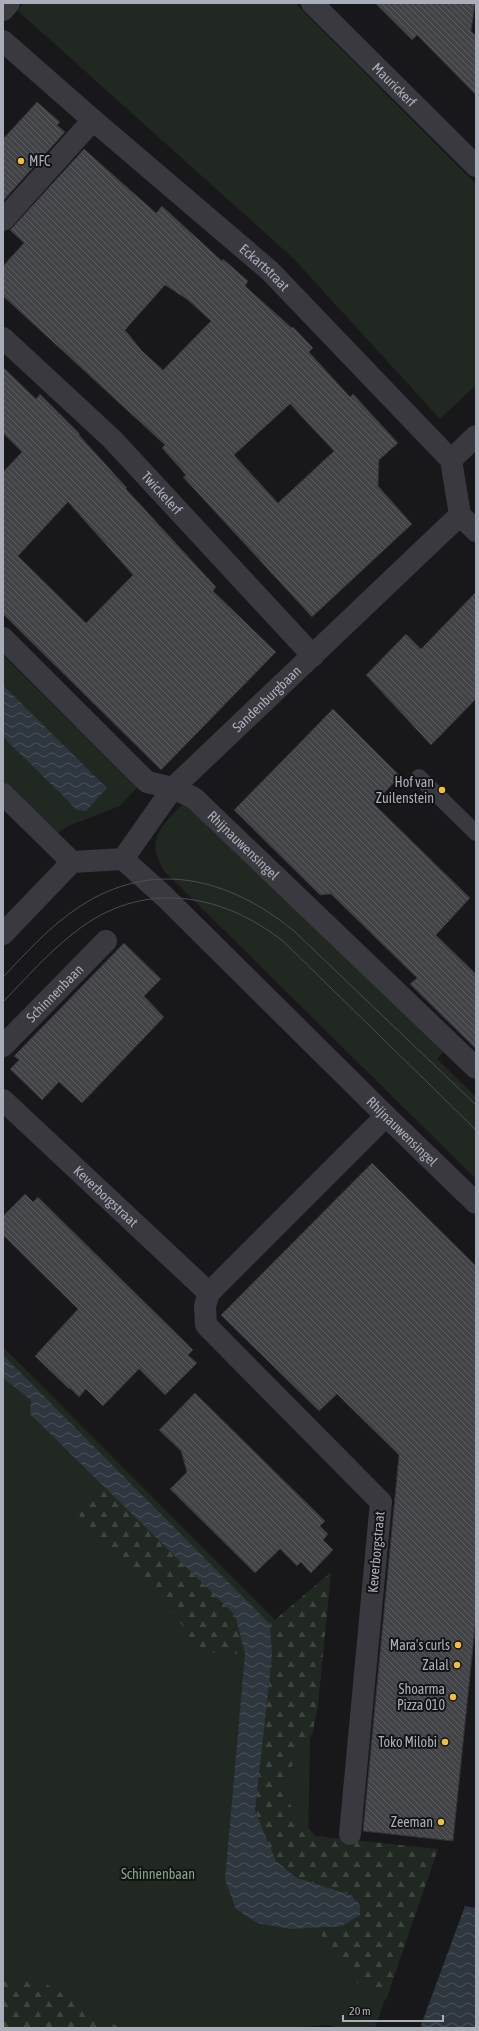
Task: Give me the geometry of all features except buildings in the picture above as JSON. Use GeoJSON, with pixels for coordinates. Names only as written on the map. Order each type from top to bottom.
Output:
{"type":"FeatureCollection","features":[{"type":"Feature","properties":{"kind":"street"},"geometry":{"type":"LineString","coordinates":[[3,10],[9,3]]}},
{"type":"Feature","properties":{"kind":"street","name":"Maurickerf"},"geometry":{"type":"LineString","coordinates":[[312,3],[476,166]]}},
{"type":"Feature","properties":{"kind":"street","name":"Eckartstraat"},"geometry":{"type":"LineString","coordinates":[[3,41],[270,271],[451,460]]}},
{"type":"Feature","properties":{"kind":"street"},"geometry":{"type":"LineString","coordinates":[[3,220],[93,120]]}},
{"type":"Feature","properties":{"kind":"street","name":"Twickelerf"},"geometry":{"type":"LineString","coordinates":[[3,338],[112,439],[313,656]]}},
{"type":"Feature","properties":{"kind":"street"},"geometry":{"type":"LineString","coordinates":[[476,436],[451,460],[460,515],[476,531]]}},
{"type":"Feature","properties":{"kind":"street","name":"Sandenburgbaan"},"geometry":{"type":"LineString","coordinates":[[123,858],[173,788],[460,515]]}},
{"type":"Feature","properties":{"kind":"street","name":"Rhijnauwensingel"},"geometry":{"type":"LineString","coordinates":[[3,638],[147,782],[173,788],[194,798],[476,1068]]}},
{"type":"Feature","properties":{"kind":"street"},"geometry":{"type":"LineString","coordinates":[[3,794],[72,862]]}},
{"type":"Feature","properties":{"kind":"street"},"geometry":{"type":"LineString","coordinates":[[3,934],[72,862],[123,858]]}},
{"type":"Feature","properties":{"kind":"street","name":"Rhijnauwensingel"},"geometry":{"type":"LineString","coordinates":[[123,858],[166,897],[386,1116],[476,1203]]}},
{"type":"Feature","properties":{"kind":"street","name":"Schinnenbaan"},"geometry":{"type":"LineString","coordinates":[[3,1046],[106,941]]}},
{"type":"Feature","properties":{"kind":"street","name":"Keverborgstraat"},"geometry":{"type":"LineString","coordinates":[[3,1100],[209,1293],[205,1306],[206,1325],[381,1502],[350,1834]]}},
{"type":"Feature","properties":{"kind":"street"},"geometry":{"type":"LineString","coordinates":[[209,1293],[386,1116]]}},
{"type":"Feature","properties":{"kind":"lane"},"geometry":{"type":"LineString","coordinates":[[420,777],[476,833]]}},
{"type":"Feature","properties":{"kind":"green space"},"geometry":{"type":"Polygon","coordinates":[[[24,3],[295,3],[476,184],[476,385],[440,419],[293,258],[17,10],[24,3]]]}},
{"type":"Feature","properties":{"kind":"green space"},"geometry":{"type":"Polygon","coordinates":[[[3,655],[73,724],[84,732],[139,785],[120,806],[68,826],[55,835],[3,784],[3,737],[77,810],[107,788],[3,685],[3,655]]]}},
{"type":"Feature","properties":{"kind":"green space"},"geometry":{"type":"Polygon","coordinates":[[[185,802],[444,1051],[437,1059],[476,1097],[476,1179],[164,871],[158,860],[156,841],[163,825],[185,802]]]}},
{"type":"Feature","properties":{"kind":"green space","name":"Schinnenbaan"},"geometry":{"type":"Polygon","coordinates":[[[3,1347],[312,1657],[308,1843],[438,1849],[375,2028],[339,2028],[328,2025],[289,2028],[3,2028],[3,1347]]]}},
{"type":"Feature","properties":{"kind":"green space"},"geometry":{"type":"Polygon","coordinates":[[[101,1484],[235,1615],[245,1654],[191,1652],[187,1630],[73,1509],[101,1484]]]}},
{"type":"Feature","properties":{"kind":"green space"},"geometry":{"type":"Polygon","coordinates":[[[331,1572],[318,1706],[312,1735],[301,1744],[287,1778],[288,1802],[315,1836],[438,1849],[386,2000],[353,1980],[327,1949],[319,1927],[342,1926],[360,1916],[359,1906],[351,1895],[297,1878],[275,1861],[255,1811],[272,1656],[270,1624],[331,1572]]]}},
{"type":"Feature","properties":{"kind":"green space"},"geometry":{"type":"Polygon","coordinates":[[[38,1978],[120,2028],[3,2028],[3,1979],[38,1978]]]}},
{"type":"Feature","properties":{"kind":"water"},"geometry":{"type":"Polygon","coordinates":[[[3,685],[107,788],[86,811],[77,810],[3,737],[3,685]]]}},
{"type":"Feature","properties":{"kind":"water"},"geometry":{"type":"Polygon","coordinates":[[[3,1355],[270,1624],[272,1656],[255,1811],[276,1861],[297,1878],[351,1895],[360,1906],[360,1915],[342,1926],[291,1929],[257,1923],[236,1909],[225,1880],[245,1654],[235,1615],[30,1414],[31,1400],[3,1378],[3,1355]]]}},
{"type":"Feature","properties":{"kind":"water"},"geometry":{"type":"Polygon","coordinates":[[[465,1906],[476,1908],[476,2028],[420,2028],[465,1906]]]}},
{"type":"Feature","properties":{"kind":"tram line"},"geometry":{"type":"LineString","coordinates":[[3,977],[58,922],[79,907],[107,892],[135,883],[162,879],[190,881],[217,887],[243,898],[269,913],[294,931],[476,1105]]}},
{"type":"Feature","properties":{"kind":"tram line"},"geometry":{"type":"LineString","coordinates":[[3,1002],[56,948],[75,932],[101,915],[127,904],[154,899],[181,898],[208,903],[234,912],[260,925],[284,942],[476,1130]]}},
{"type":"Feature","properties":{"kind":"place","name":"MFC"},"geometry":{"type":"Point","coordinates":[21,161]}},
{"type":"Feature","properties":{"kind":"place","name":"Hof van Zuilenstein"},"geometry":{"type":"Point","coordinates":[442,790]}},
{"type":"Feature","properties":{"kind":"place","name":"Mara's curls"},"geometry":{"type":"Point","coordinates":[458,1645]}},
{"type":"Feature","properties":{"kind":"place","name":"Zalal"},"geometry":{"type":"Point","coordinates":[457,1665]}},
{"type":"Feature","properties":{"kind":"place","name":"Shoarma Pizza 010"},"geometry":{"type":"Point","coordinates":[453,1697]}},
{"type":"Feature","properties":{"kind":"place","name":"Toko Milobi"},"geometry":{"type":"Point","coordinates":[445,1742]}},
{"type":"Feature","properties":{"kind":"place","name":"Zeeman"},"geometry":{"type":"Point","coordinates":[441,1822]}}]}
